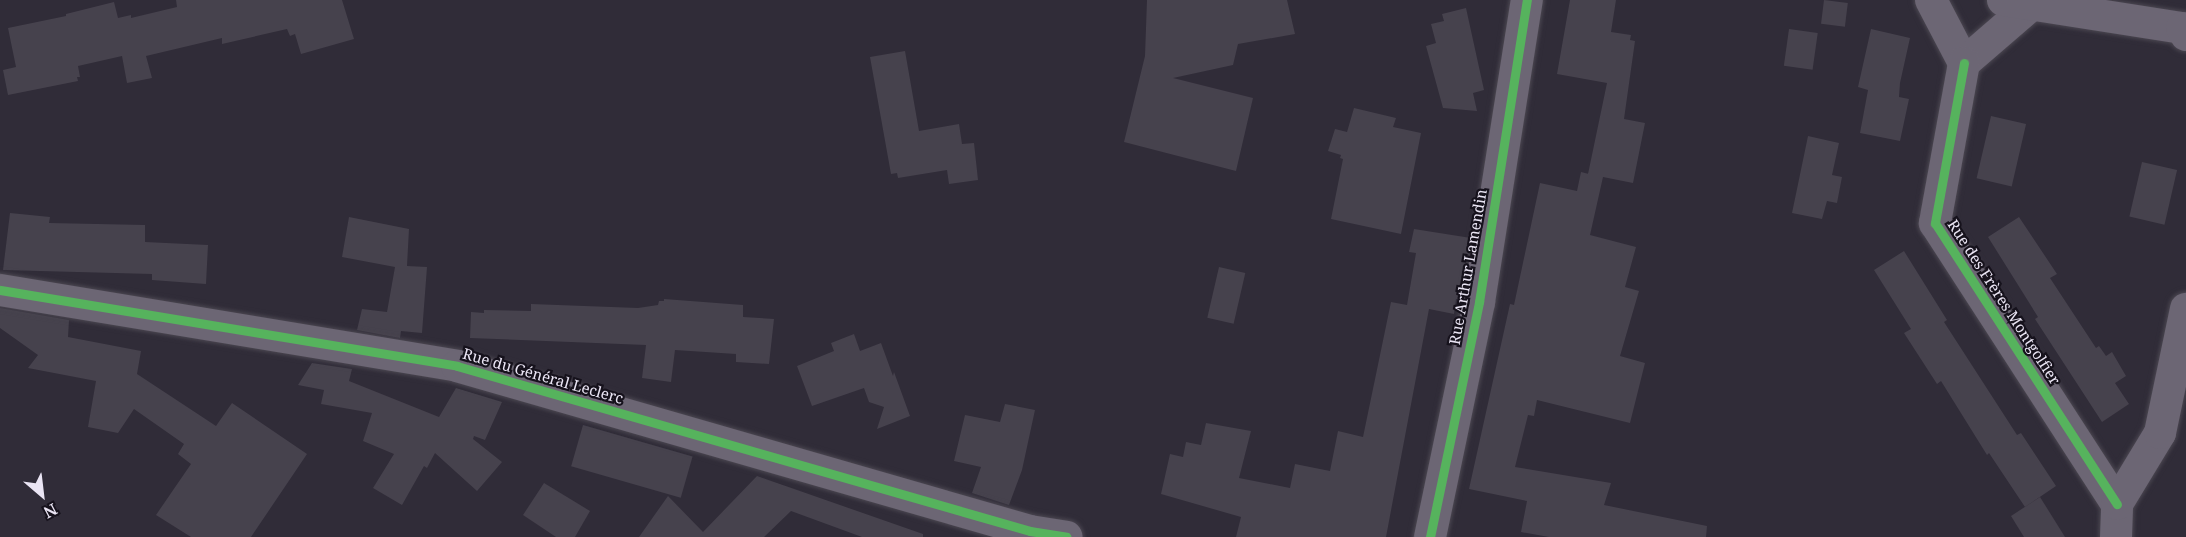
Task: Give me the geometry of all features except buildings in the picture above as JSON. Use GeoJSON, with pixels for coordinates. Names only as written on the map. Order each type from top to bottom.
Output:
{"type":"FeatureCollection","features":[{"type":"Feature","properties":{"kind":"street","name":"Rue Arthur Lamendin"},"geometry":{"type":"LineString","coordinates":[[1430,537],[1479,302],[1527,0]]}},
{"type":"Feature","properties":{"kind":"street"},"geometry":{"type":"LineString","coordinates":[[1931,0],[1964,63],[2016,3],[2182,28],[2186,35]]}},
{"type":"Feature","properties":{"kind":"street","name":"Rue des Frères Montgolfier"},"geometry":{"type":"LineString","coordinates":[[1964,63],[1935,223],[2117,504]]}},
{"type":"Feature","properties":{"kind":"street","name":"Rue du Général Leclerc"},"geometry":{"type":"LineString","coordinates":[[0,290],[457,366],[1026,534],[1067,537]]}},
{"type":"Feature","properties":{"kind":"street"},"geometry":{"type":"LineString","coordinates":[[2116,537],[2117,504],[2160,433],[2186,309]]}},
{"type":"Feature","properties":{"kind":"cycle path"},"geometry":{"type":"LineString","coordinates":[[1430,537],[1479,302],[1527,0]]}},
{"type":"Feature","properties":{"kind":"cycle path"},"geometry":{"type":"LineString","coordinates":[[1964,63],[1935,223],[2117,504]]}},
{"type":"Feature","properties":{"kind":"cycle path"},"geometry":{"type":"LineString","coordinates":[[0,290],[457,366],[1030,531],[1067,537]]}}]}
